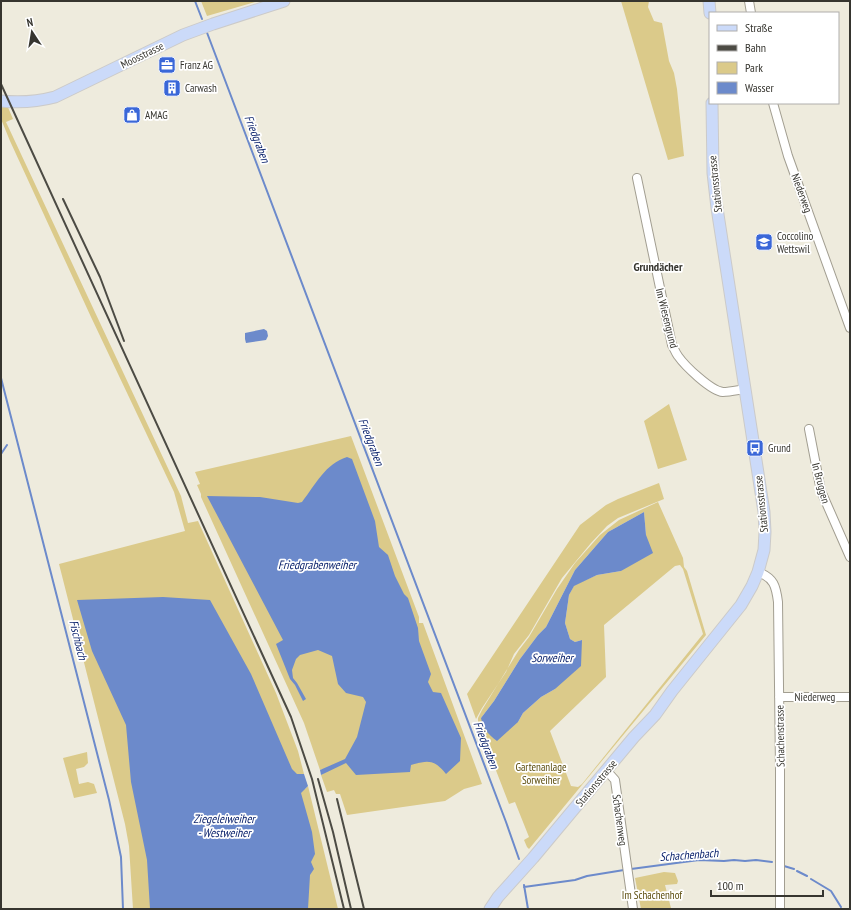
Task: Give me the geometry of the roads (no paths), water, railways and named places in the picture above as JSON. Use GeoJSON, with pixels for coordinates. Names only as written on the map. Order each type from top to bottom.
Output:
{"type":"FeatureCollection","features":[{"type":"Feature","properties":{"kind":"main road","name":"Moosstrasse"},"geometry":{"type":"LineString","coordinates":[[1,101],[34,102],[55,97],[183,35],[284,1]]}},
{"type":"Feature","properties":{"kind":"main road"},"geometry":{"type":"LineString","coordinates":[[709,1],[710,12]]}},
{"type":"Feature","properties":{"kind":"main road","name":"Stationsstrasse"},"geometry":{"type":"LineString","coordinates":[[490,909],[498,897],[533,858],[634,737],[655,715],[672,691],[729,621],[752,586],[758,572],[764,550],[764,512],[713,173],[712,104]]}},
{"type":"Feature","properties":{"kind":"street"},"geometry":{"type":"LineString","coordinates":[[749,1],[751,12]]}},
{"type":"Feature","properties":{"kind":"street","name":"Niederweg"},"geometry":{"type":"LineString","coordinates":[[773,104],[788,156],[850,328]]}},
{"type":"Feature","properties":{"kind":"street","name":"Im Wiesengrund"},"geometry":{"type":"LineString","coordinates":[[637,178],[672,345],[682,361],[710,386],[724,392],[745,389]]}},
{"type":"Feature","properties":{"kind":"street","name":"In Bruggen"},"geometry":{"type":"LineString","coordinates":[[809,429],[821,491],[850,557]]}},
{"type":"Feature","properties":{"kind":"street","name":"Schachenstrasse"},"geometry":{"type":"LineString","coordinates":[[758,572],[769,577],[773,581],[777,596],[780,909]]}},
{"type":"Feature","properties":{"kind":"street","name":"Niederweg"},"geometry":{"type":"LineString","coordinates":[[779,697],[850,697]]}},
{"type":"Feature","properties":{"kind":"street","name":"Schachenweg"},"geometry":{"type":"LineString","coordinates":[[606,770],[615,780],[633,909]]}},
{"type":"Feature","properties":{"kind":"water"},"geometry":{"type":"Polygon","coordinates":[[[264,329],[267,331],[268,336],[266,340],[246,343],[245,333],[264,329]]]}},
{"type":"Feature","properties":{"kind":"water","name":"Friedgrabenweiher"},"geometry":{"type":"Polygon","coordinates":[[[347,457],[352,459],[375,521],[379,547],[388,555],[395,576],[404,594],[408,598],[418,628],[419,641],[431,674],[428,682],[433,692],[441,693],[461,738],[460,761],[446,774],[434,763],[422,762],[411,765],[410,772],[356,775],[346,763],[321,775],[320,770],[345,759],[357,737],[366,702],[363,697],[346,693],[338,684],[332,656],[318,650],[300,655],[296,659],[292,670],[293,678],[306,699],[303,701],[295,685],[290,679],[276,644],[283,640],[207,496],[260,497],[298,503],[302,502],[322,475],[333,464],[347,457]]]}},
{"type":"Feature","properties":{"kind":"water","name":"Sorweiher"},"geometry":{"type":"Polygon","coordinates":[[[644,512],[646,535],[653,553],[621,571],[597,575],[574,586],[569,595],[565,623],[570,639],[575,642],[582,640],[581,666],[555,689],[541,697],[523,713],[518,722],[497,741],[486,731],[481,718],[494,701],[520,659],[546,627],[575,570],[608,532],[644,512]]]}},
{"type":"Feature","properties":{"kind":"water","name":"Ziegeleiweiher - Westweiher"},"geometry":{"type":"Polygon","coordinates":[[[163,597],[210,600],[251,674],[292,769],[297,774],[304,774],[308,786],[301,793],[312,832],[315,854],[311,862],[314,869],[310,875],[308,909],[150,909],[147,860],[131,782],[126,725],[92,651],[77,600],[163,597]]]}},
{"type":"Feature","properties":{"kind":"waterway","name":"Friedgraben"},"geometry":{"type":"LineString","coordinates":[[195,1],[202,19]]}},
{"type":"Feature","properties":{"kind":"waterway","name":"Friedgraben"},"geometry":{"type":"LineString","coordinates":[[206,30],[519,859]]}},
{"type":"Feature","properties":{"kind":"waterway","name":"Fischbach"},"geometry":{"type":"LineString","coordinates":[[1,378],[109,800],[121,857],[123,909]]}},
{"type":"Feature","properties":{"kind":"waterway"},"geometry":{"type":"LineString","coordinates":[[1,454],[7,445]]}},
{"type":"Feature","properties":{"kind":"waterway","name":"Schachenbach"},"geometry":{"type":"LineString","coordinates":[[631,869],[699,860],[756,860],[772,862]]}},
{"type":"Feature","properties":{"kind":"waterway","name":"Schachenbach"},"geometry":{"type":"LineString","coordinates":[[784,866],[794,869]]}},
{"type":"Feature","properties":{"kind":"waterway","name":"Schachenbach"},"geometry":{"type":"LineString","coordinates":[[524,887],[575,880],[587,876],[624,870]]}},
{"type":"Feature","properties":{"kind":"waterway","name":"Schachenbach"},"geometry":{"type":"LineString","coordinates":[[797,871],[807,876]]}},
{"type":"Feature","properties":{"kind":"waterway","name":"Schachenbach"},"geometry":{"type":"LineString","coordinates":[[811,879],[831,891],[841,907]]}},
{"type":"Feature","properties":{"kind":"waterway","name":"Friedgraben"},"geometry":{"type":"LineString","coordinates":[[524,885],[528,909]]}},
{"type":"Feature","properties":{"kind":"railway"},"geometry":{"type":"LineString","coordinates":[[1,84],[291,717],[312,779],[344,909]]}},
{"type":"Feature","properties":{"kind":"railway"},"geometry":{"type":"LineString","coordinates":[[63,199],[100,277],[124,341]]}},
{"type":"Feature","properties":{"kind":"railway"},"geometry":{"type":"LineString","coordinates":[[318,779],[333,832],[351,909]]}},
{"type":"Feature","properties":{"kind":"railway"},"geometry":{"type":"LineString","coordinates":[[337,799],[364,909]]}},
{"type":"Feature","properties":{"kind":"place","name":"Franz AG"},"geometry":{"type":"Point","coordinates":[167,65]}},
{"type":"Feature","properties":{"kind":"place","name":"Carwash"},"geometry":{"type":"Point","coordinates":[172,88]}},
{"type":"Feature","properties":{"kind":"place","name":"AMAG"},"geometry":{"type":"Point","coordinates":[132,115]}},
{"type":"Feature","properties":{"kind":"place","name":"Coccolino Wettswil"},"geometry":{"type":"Point","coordinates":[764,242]}},
{"type":"Feature","properties":{"kind":"place","name":"Grund"},"geometry":{"type":"Point","coordinates":[755,448]}},
{"type":"Feature","properties":{"kind":"district","name":"Grundächer"},"geometry":{"type":"Point","coordinates":[658,267]}},
{"type":"Feature","properties":{"kind":"park label","name":"Gartenanlage Sorweiher"},"geometry":{"type":"Point","coordinates":[541,773]}},
{"type":"Feature","properties":{"kind":"park label","name":"Im Schachenhof"},"geometry":{"type":"Point","coordinates":[652,895]}}]}
